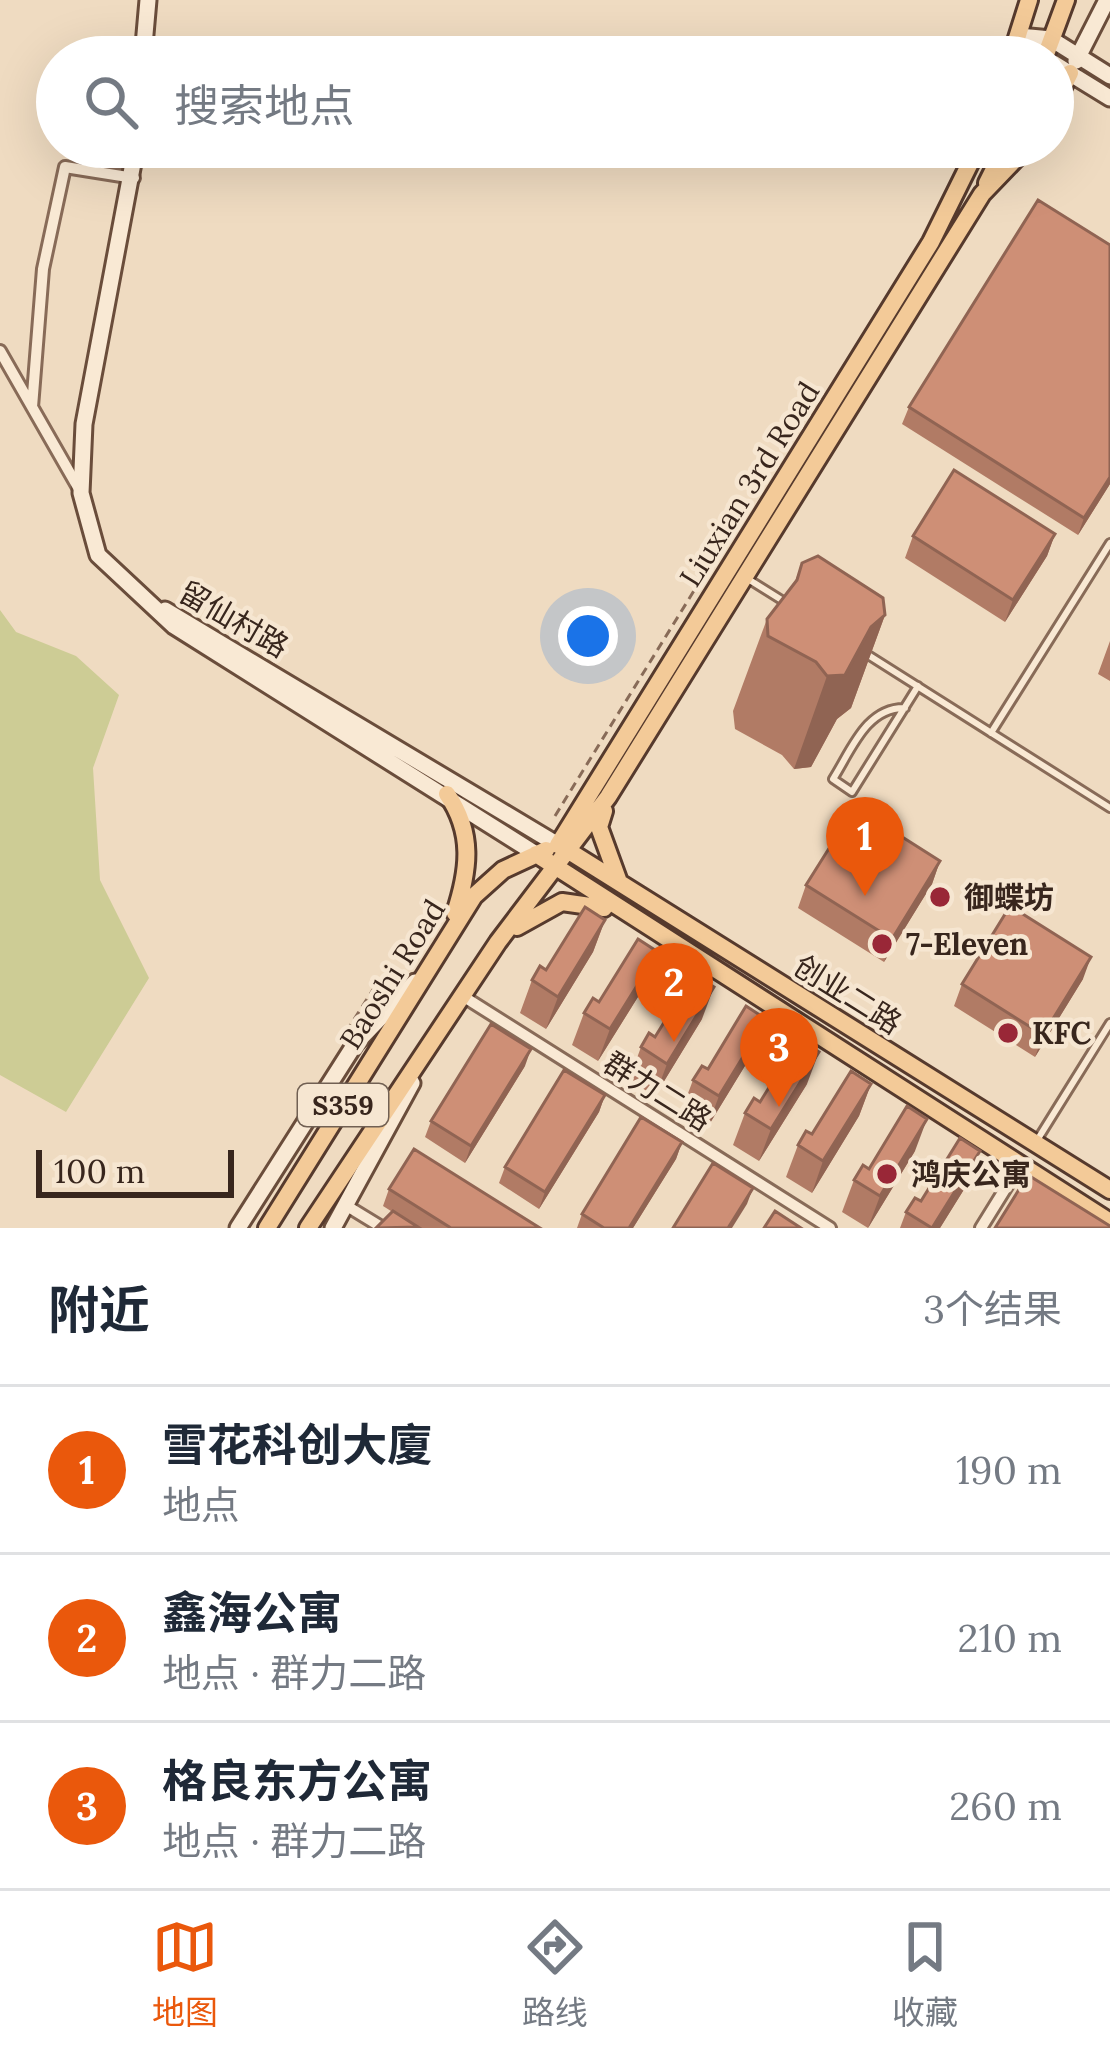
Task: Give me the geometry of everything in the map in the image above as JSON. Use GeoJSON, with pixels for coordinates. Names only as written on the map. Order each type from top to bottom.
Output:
{"type":"FeatureCollection","features":[{"type":"Feature","properties":{"kind":"main road"},"geometry":{"type":"LineString","coordinates":[[1019,36],[1029,0]]}},
{"type":"Feature","properties":{"kind":"main road"},"geometry":{"type":"LineString","coordinates":[[1053,36],[1066,0]]}},
{"type":"Feature","properties":{"kind":"main road","name":"Liuxian 3rd Road"},"geometry":{"type":"LineString","coordinates":[[564,848],[931,242],[967,168]]}},
{"type":"Feature","properties":{"kind":"main road"},"geometry":{"type":"LineString","coordinates":[[498,942],[556,867],[564,848],[608,797],[995,168]]}},
{"type":"Feature","properties":{"kind":"main road"},"geometry":{"type":"LineString","coordinates":[[982,194],[1007,168]]}},
{"type":"Feature","properties":{"kind":"main road"},"geometry":{"type":"LineString","coordinates":[[443,940],[468,858],[462,820],[447,794]]}},
{"type":"Feature","properties":{"kind":"main road"},"geometry":{"type":"LineString","coordinates":[[608,797],[599,827],[620,883]]}},
{"type":"Feature","properties":{"kind":"main road","name":"Baoshi Road"},"geometry":{"type":"LineString","coordinates":[[267,1228],[417,980],[492,877],[536,854],[564,848]]}},
{"type":"Feature","properties":{"kind":"main road","name":"创业二路"},"geometry":{"type":"LineString","coordinates":[[564,848],[1110,1190]]}},
{"type":"Feature","properties":{"kind":"main road","name":"创业二路"},"geometry":{"type":"LineString","coordinates":[[536,854],[619,912],[1110,1222]]}},
{"type":"Feature","properties":{"kind":"main road","name":"创业二路"},"geometry":{"type":"LineString","coordinates":[[498,942],[530,916],[562,902],[619,912]]}},
{"type":"Feature","properties":{"kind":"main road","name":"S359"},"geometry":{"type":"LineString","coordinates":[[308,1228],[498,942]]}},
{"type":"Feature","properties":{"kind":"street"},"geometry":{"type":"LineString","coordinates":[[145,36],[148,0]]}},
{"type":"Feature","properties":{"kind":"street"},"geometry":{"type":"LineString","coordinates":[[1074,65],[1107,0]]}},
{"type":"Feature","properties":{"kind":"street"},"geometry":{"type":"LineString","coordinates":[[1074,65],[1110,76]]}},
{"type":"Feature","properties":{"kind":"street"},"geometry":{"type":"LineString","coordinates":[[1074,65],[1110,98]]}},
{"type":"Feature","properties":{"kind":"street"},"geometry":{"type":"LineString","coordinates":[[32,407],[43,269],[65,168]]}},
{"type":"Feature","properties":{"kind":"street"},"geometry":{"type":"LineString","coordinates":[[71,168],[134,178]]}},
{"type":"Feature","properties":{"kind":"street"},"geometry":{"type":"LineString","coordinates":[[81,493],[84,424],[135,168]]}},
{"type":"Feature","properties":{"kind":"street"},"geometry":{"type":"LineString","coordinates":[[0,351],[81,493],[98,555],[152,603]]}},
{"type":"Feature","properties":{"kind":"street","name":"留仙村路"},"geometry":{"type":"LineString","coordinates":[[152,603],[564,848]]}},
{"type":"Feature","properties":{"kind":"street","name":"留仙村路"},"geometry":{"type":"LineString","coordinates":[[152,603],[174,626],[536,854]]}},
{"type":"Feature","properties":{"kind":"street"},"geometry":{"type":"LineString","coordinates":[[238,1228],[355,1044],[417,980]]}},
{"type":"Feature","properties":{"kind":"street","name":"群力二路"},"geometry":{"type":"LineString","coordinates":[[461,995],[830,1228]]}},
{"type":"Feature","properties":{"kind":"street"},"geometry":{"type":"LineString","coordinates":[[333,1228],[450,1012]]}},
{"type":"Feature","properties":{"kind":"street"},"geometry":{"type":"LineString","coordinates":[[981,1228],[1020,1165]]}},
{"type":"Feature","properties":{"kind":"street"},"geometry":{"type":"LineString","coordinates":[[347,1206],[375,1226]]}},
{"type":"Feature","properties":{"kind":"lane"},"geometry":{"type":"LineString","coordinates":[[991,733],[1110,543]]}},
{"type":"Feature","properties":{"kind":"lane"},"geometry":{"type":"LineString","coordinates":[[745,577],[802,613]]}},
{"type":"Feature","properties":{"kind":"lane"},"geometry":{"type":"LineString","coordinates":[[860,650],[1110,808]]}},
{"type":"Feature","properties":{"kind":"lane"},"geometry":{"type":"LineString","coordinates":[[905,708],[885,710],[868,722],[832,779],[852,792],[905,708],[918,686]]}},
{"type":"Feature","properties":{"kind":"lane"},"geometry":{"type":"LineString","coordinates":[[1035,1143],[1110,1023]]}},
{"type":"Feature","properties":{"kind":"path"},"geometry":{"type":"LineString","coordinates":[[555,816],[700,581]]}},
{"type":"Feature","properties":{"kind":"shaded area"},"geometry":{"type":"Polygon","coordinates":[[[0,610],[16,632],[76,656],[119,695],[93,768],[100,880],[149,978],[66,1112],[0,1075],[0,610]]]}},
{"type":"Feature","properties":{"kind":"building"},"geometry":{"type":"Polygon","coordinates":[[[1038,200],[1110,245],[1110,477],[1084,518],[909,407],[1038,200]]]}},
{"type":"Feature","properties":{"kind":"building"},"geometry":{"type":"Polygon","coordinates":[[[954,470],[1055,534],[1013,600],[913,536],[954,470]]]}},
{"type":"Feature","properties":{"kind":"building"},"geometry":{"type":"Polygon","coordinates":[[[818,556],[883,598],[885,615],[871,627],[845,675],[827,676],[816,662],[768,636],[767,619],[797,580],[802,563],[818,556]]]}},
{"type":"Feature","properties":{"kind":"building"},"geometry":{"type":"Polygon","coordinates":[[[855,807],[940,861],[892,939],[806,885],[855,807]]]}},
{"type":"Feature","properties":{"kind":"building"},"geometry":{"type":"Polygon","coordinates":[[[1010,906],[1091,957],[1043,1035],[962,984],[1010,906]]]}},
{"type":"Feature","properties":{"kind":"building"},"geometry":{"type":"Polygon","coordinates":[[[585,907],[605,920],[558,997],[532,980],[540,966],[546,970],[585,907]]]}},
{"type":"Feature","properties":{"kind":"building"},"geometry":{"type":"Polygon","coordinates":[[[638,939],[658,952],[610,1029],[584,1013],[593,998],[599,1002],[638,939]]]}},
{"type":"Feature","properties":{"kind":"building"},"geometry":{"type":"Polygon","coordinates":[[[694,974],[714,987],[667,1064],[641,1047],[649,1033],[655,1037],[694,974]]]}},
{"type":"Feature","properties":{"kind":"building"},"geometry":{"type":"Polygon","coordinates":[[[746,1006],[766,1019],[719,1096],[693,1080],[702,1066],[708,1069],[746,1006]]]}},
{"type":"Feature","properties":{"kind":"building"},"geometry":{"type":"Polygon","coordinates":[[[491,1024],[531,1049],[471,1146],[431,1121],[491,1024]]]}},
{"type":"Feature","properties":{"kind":"building"},"geometry":{"type":"Polygon","coordinates":[[[799,1039],[819,1052],[771,1129],[745,1113],[754,1098],[760,1102],[799,1039]]]}},
{"type":"Feature","properties":{"kind":"building"},"geometry":{"type":"Polygon","coordinates":[[[564,1070],[605,1095],[545,1192],[505,1167],[564,1070]]]}},
{"type":"Feature","properties":{"kind":"building"},"geometry":{"type":"Polygon","coordinates":[[[851,1071],[871,1084],[823,1161],[798,1145],[806,1131],[812,1134],[851,1071]]]}},
{"type":"Feature","properties":{"kind":"building"},"geometry":{"type":"Polygon","coordinates":[[[907,1106],[927,1119],[880,1196],[854,1180],[863,1165],[869,1169],[907,1106]]]}},
{"type":"Feature","properties":{"kind":"building"},"geometry":{"type":"Polygon","coordinates":[[[641,1117],[682,1142],[629,1228],[604,1228],[582,1214],[641,1117]]]}},
{"type":"Feature","properties":{"kind":"building"},"geometry":{"type":"Polygon","coordinates":[[[960,1138],[980,1151],[932,1228],[906,1212],[915,1198],[921,1201],[960,1138]]]}},
{"type":"Feature","properties":{"kind":"building"},"geometry":{"type":"Polygon","coordinates":[[[414,1149],[540,1228],[451,1228],[389,1189],[414,1149]]]}},
{"type":"Feature","properties":{"kind":"building"},"geometry":{"type":"Polygon","coordinates":[[[713,1163],[753,1188],[728,1228],[673,1228],[713,1163]]]}},
{"type":"Feature","properties":{"kind":"building"},"geometry":{"type":"Polygon","coordinates":[[[1028,1175],[1110,1226],[1110,1228],[995,1228],[1028,1175]]]}},
{"type":"Feature","properties":{"kind":"building"},"geometry":{"type":"Polygon","coordinates":[[[393,1211],[418,1227],[376,1228],[393,1211]]]}},
{"type":"Feature","properties":{"kind":"building"},"geometry":{"type":"Polygon","coordinates":[[[775,1211],[801,1228],[764,1228],[775,1211]]]}},
{"type":"Feature","properties":{"kind":"place","name":"雪花科创大廈"},"geometry":{"type":"Point","coordinates":[865,896]}},
{"type":"Feature","properties":{"kind":"place","name":"御蝶坊"},"geometry":{"type":"Point","coordinates":[940,897]}},
{"type":"Feature","properties":{"kind":"place","name":"7-Eleven"},"geometry":{"type":"Point","coordinates":[882,944]}},
{"type":"Feature","properties":{"kind":"place","name":"KFC"},"geometry":{"type":"Point","coordinates":[1008,1033]}},
{"type":"Feature","properties":{"kind":"place","name":"鑫海公寓"},"geometry":{"type":"Point","coordinates":[674,1042]}},
{"type":"Feature","properties":{"kind":"place","name":"格良东方公寓"},"geometry":{"type":"Point","coordinates":[779,1107]}},
{"type":"Feature","properties":{"kind":"place","name":"鸿庆公寓"},"geometry":{"type":"Point","coordinates":[887,1174]}}]}
